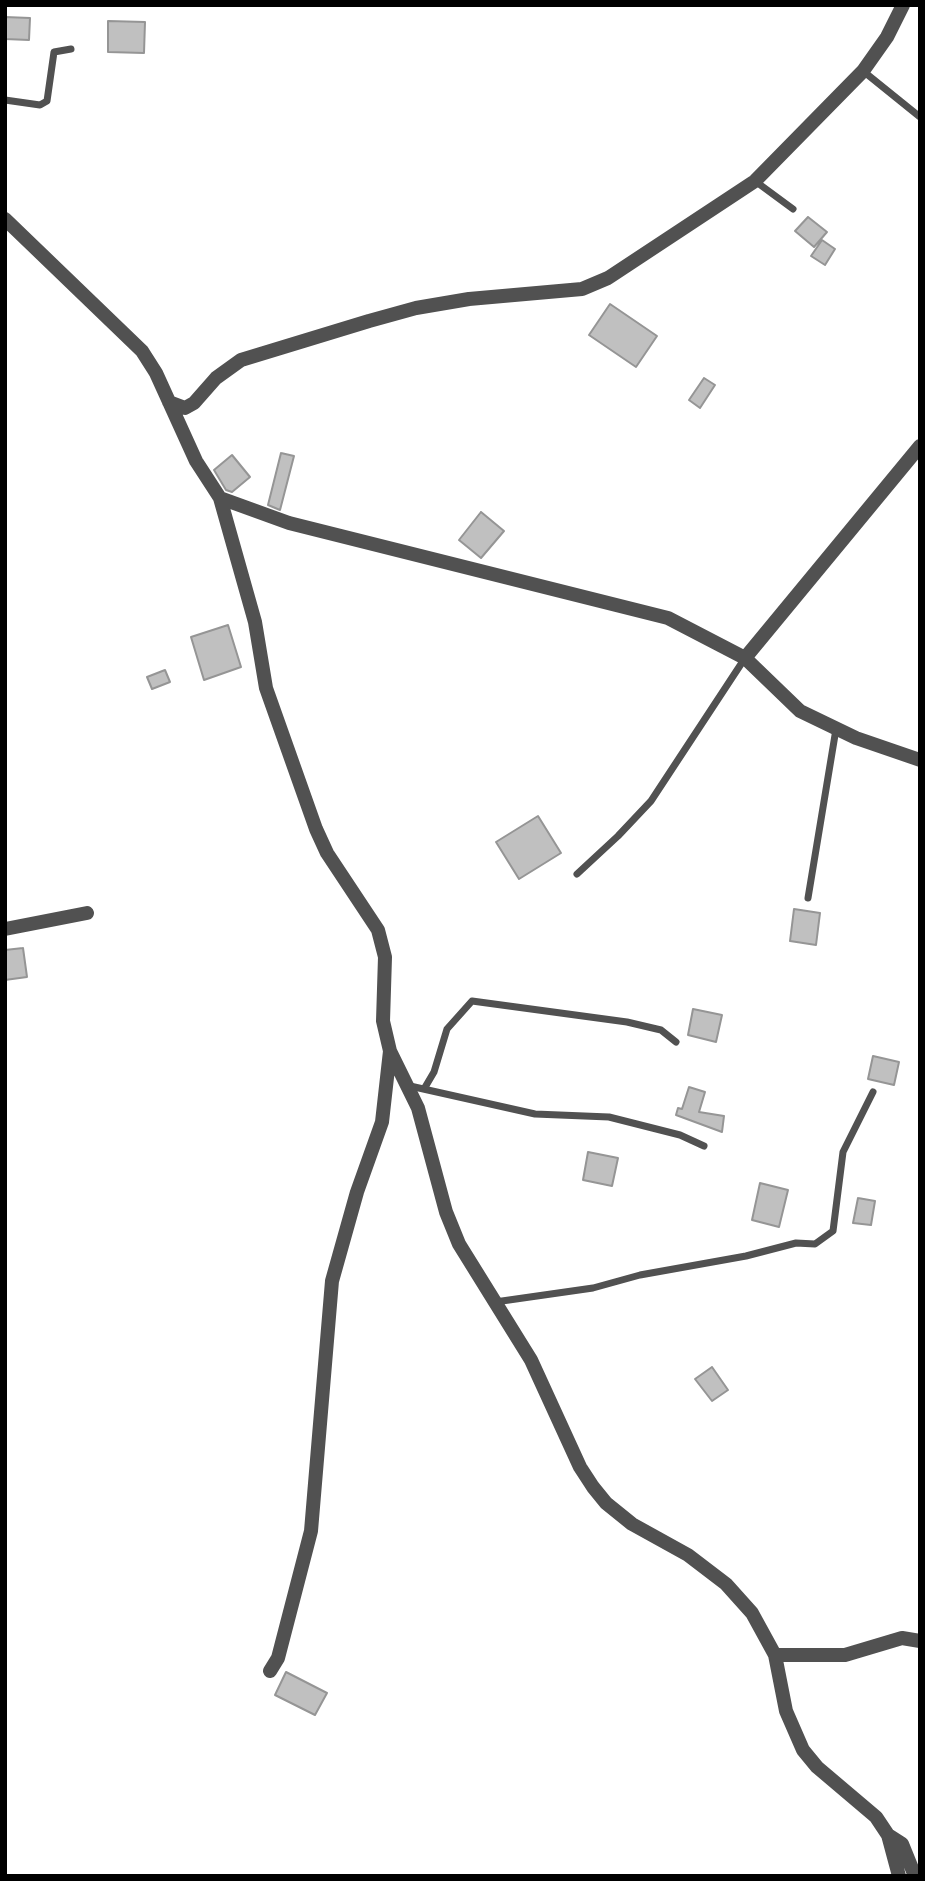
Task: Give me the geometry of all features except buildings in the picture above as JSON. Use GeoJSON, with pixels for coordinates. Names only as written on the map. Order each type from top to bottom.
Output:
{"type":"FeatureCollection","features":[{"type":"Feature","properties":{"kind":"street"},"geometry":{"type":"LineString","coordinates":[[169,402],[185,408],[194,403],[216,377],[241,360],[416,308],[513,293],[545,294],[582,289],[608,278],[755,181],[863,71],[887,37],[903,5]]}},
{"type":"Feature","properties":{"kind":"street"},"geometry":{"type":"LineString","coordinates":[[5,219],[142,351],[197,461],[220,498],[256,622],[266,688],[316,829],[327,853],[378,930],[385,957],[383,1021],[390,1051],[382,1122],[357,1192],[332,1282],[311,1531],[278,1658],[270,1671]]}},
{"type":"Feature","properties":{"kind":"street"},"geometry":{"type":"LineString","coordinates":[[745,658],[920,446]]}},
{"type":"Feature","properties":{"kind":"street"},"geometry":{"type":"LineString","coordinates":[[220,498],[289,523],[668,618],[745,658],[800,711],[836,729],[920,760]]}},
{"type":"Feature","properties":{"kind":"street"},"geometry":{"type":"LineString","coordinates":[[5,929],[87,913]]}},
{"type":"Feature","properties":{"kind":"street"},"geometry":{"type":"LineString","coordinates":[[390,1051],[417,1088],[446,1212],[459,1244],[546,1387],[580,1467],[593,1487],[619,1515],[688,1555],[726,1584],[752,1613],[775,1655],[786,1711],[803,1750],[817,1767],[876,1817],[888,1835],[899,1876]]}},
{"type":"Feature","properties":{"kind":"street"},"geometry":{"type":"LineString","coordinates":[[775,1655],[845,1655],[902,1638],[920,1641]]}},
{"type":"Feature","properties":{"kind":"street"},"geometry":{"type":"LineString","coordinates":[[888,1835],[902,1844],[915,1876]]}},
{"type":"Feature","properties":{"kind":"lane"},"geometry":{"type":"LineString","coordinates":[[5,100],[40,105],[47,101],[54,52],[71,49]]}},
{"type":"Feature","properties":{"kind":"lane"},"geometry":{"type":"LineString","coordinates":[[863,71],[920,117]]}},
{"type":"Feature","properties":{"kind":"lane"},"geometry":{"type":"LineString","coordinates":[[755,181],[793,209]]}},
{"type":"Feature","properties":{"kind":"lane"},"geometry":{"type":"LineString","coordinates":[[577,874],[651,801],[745,658]]}},
{"type":"Feature","properties":{"kind":"lane"},"geometry":{"type":"LineString","coordinates":[[808,898],[836,729]]}},
{"type":"Feature","properties":{"kind":"lane"},"geometry":{"type":"LineString","coordinates":[[417,1088],[434,1072],[447,1029],[472,1001],[627,1022],[662,1030],[676,1042]]}},
{"type":"Feature","properties":{"kind":"lane"},"geometry":{"type":"LineString","coordinates":[[417,1088],[535,1114],[609,1117],[680,1135],[704,1146]]}},
{"type":"Feature","properties":{"kind":"lane"},"geometry":{"type":"LineString","coordinates":[[494,1302],[593,1289],[640,1275],[747,1256],[796,1243],[815,1244],[833,1231],[844,1152],[873,1092]]}}]}
